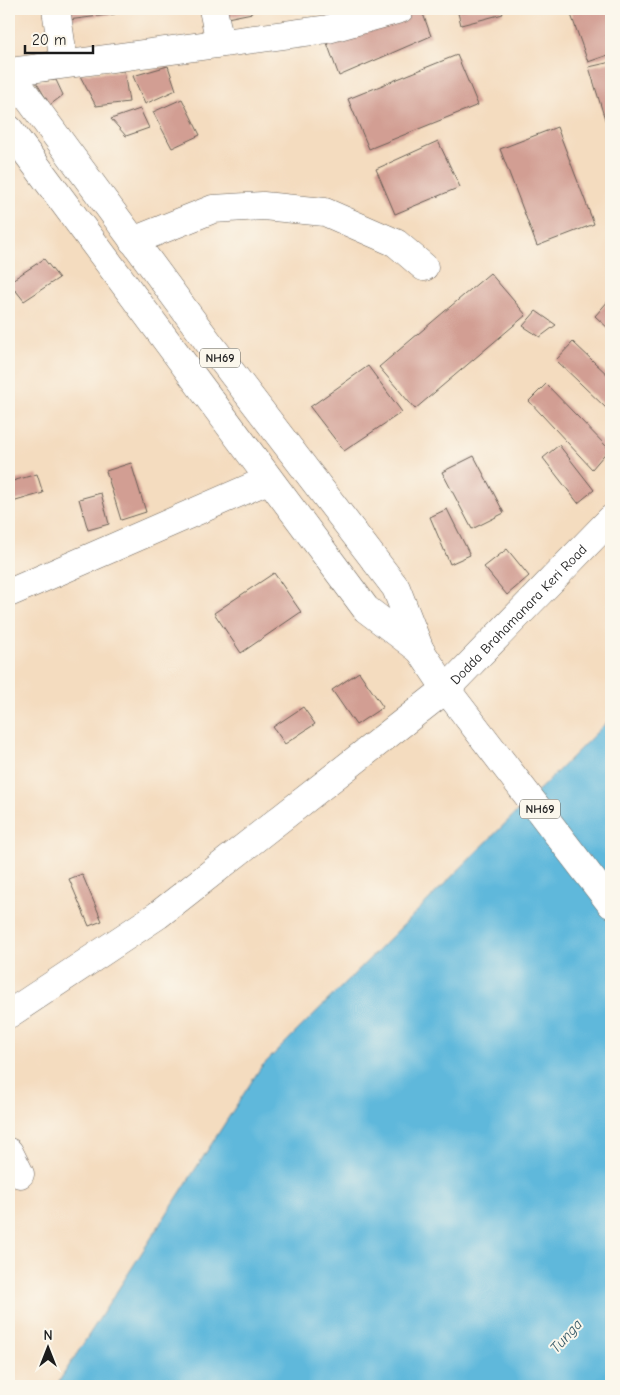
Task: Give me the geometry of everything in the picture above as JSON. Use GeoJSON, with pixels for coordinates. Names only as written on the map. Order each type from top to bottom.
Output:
{"type":"FeatureCollection","features":[{"type":"Feature","properties":{"kind":"main road"},"geometry":{"type":"LineString","coordinates":[[56,9],[64,63]]}},
{"type":"Feature","properties":{"kind":"main road"},"geometry":{"type":"LineString","coordinates":[[213,9],[220,43]]}},
{"type":"Feature","properties":{"kind":"main road"},"geometry":{"type":"LineString","coordinates":[[9,72],[64,63],[328,29],[389,10]]}},
{"type":"Feature","properties":{"kind":"main road","name":"NH69"},"geometry":{"type":"LineString","coordinates":[[9,72],[133,241],[396,588],[420,650],[446,689],[468,715],[611,904]]}},
{"type":"Feature","properties":{"kind":"main road","name":"NH69"},"geometry":{"type":"LineString","coordinates":[[9,129],[112,265],[268,480],[366,609],[420,650]]}},
{"type":"Feature","properties":{"kind":"main road"},"geometry":{"type":"LineString","coordinates":[[133,241],[213,209],[272,207],[325,212],[396,242],[424,267]]}},
{"type":"Feature","properties":{"kind":"main road"},"geometry":{"type":"LineString","coordinates":[[9,593],[268,480]]}},
{"type":"Feature","properties":{"kind":"main road","name":"Dodda Brahamanara Keri Road"},"geometry":{"type":"LineString","coordinates":[[9,1014],[158,915],[446,689],[611,518]]}},
{"type":"Feature","properties":{"kind":"water","name":"Tunga"},"geometry":{"type":"Polygon","coordinates":[[[611,718],[611,1386],[56,1386],[261,1067],[611,718]]]}},
{"type":"Feature","properties":{"kind":"building"},"geometry":{"type":"Polygon","coordinates":[[[59,9],[114,9],[115,14],[60,21],[59,9]]]}},
{"type":"Feature","properties":{"kind":"building"},"geometry":{"type":"Polygon","coordinates":[[[215,9],[252,9],[252,13],[217,20],[215,9]]]}},
{"type":"Feature","properties":{"kind":"building"},"geometry":{"type":"Polygon","coordinates":[[[457,9],[501,9],[503,14],[461,25],[457,9]]]}},
{"type":"Feature","properties":{"kind":"building"},"geometry":{"type":"Polygon","coordinates":[[[569,9],[611,9],[611,54],[588,62],[569,9]]]}},
{"type":"Feature","properties":{"kind":"building"},"geometry":{"type":"Polygon","coordinates":[[[422,11],[431,36],[339,76],[326,40],[422,11]]]}},
{"type":"Feature","properties":{"kind":"building"},"geometry":{"type":"Polygon","coordinates":[[[457,55],[478,105],[369,149],[348,99],[457,55]]]}},
{"type":"Feature","properties":{"kind":"building"},"geometry":{"type":"Polygon","coordinates":[[[611,62],[611,139],[589,67],[611,62]]]}},
{"type":"Feature","properties":{"kind":"building"},"geometry":{"type":"Polygon","coordinates":[[[168,66],[176,90],[145,104],[133,76],[168,66]]]}},
{"type":"Feature","properties":{"kind":"building"},"geometry":{"type":"Polygon","coordinates":[[[124,71],[129,102],[96,106],[79,74],[124,71]]]}},
{"type":"Feature","properties":{"kind":"building"},"geometry":{"type":"Polygon","coordinates":[[[56,80],[63,95],[50,105],[36,82],[56,80]]]}},
{"type":"Feature","properties":{"kind":"building"},"geometry":{"type":"Polygon","coordinates":[[[182,99],[200,135],[172,148],[153,112],[182,99]]]}},
{"type":"Feature","properties":{"kind":"building"},"geometry":{"type":"Polygon","coordinates":[[[140,109],[149,128],[126,136],[111,119],[140,109]]]}},
{"type":"Feature","properties":{"kind":"building"},"geometry":{"type":"Polygon","coordinates":[[[557,127],[594,224],[537,246],[500,149],[557,127]]]}},
{"type":"Feature","properties":{"kind":"building"},"geometry":{"type":"Polygon","coordinates":[[[438,141],[460,187],[395,214],[376,169],[438,141]]]}},
{"type":"Feature","properties":{"kind":"building"},"geometry":{"type":"Polygon","coordinates":[[[44,259],[59,278],[24,301],[9,282],[44,259]]]}},
{"type":"Feature","properties":{"kind":"building"},"geometry":{"type":"Polygon","coordinates":[[[490,273],[526,315],[415,409],[379,367],[490,273]]]}},
{"type":"Feature","properties":{"kind":"building"},"geometry":{"type":"Polygon","coordinates":[[[609,300],[611,303],[611,331],[595,316],[609,300]]]}},
{"type":"Feature","properties":{"kind":"building"},"geometry":{"type":"Polygon","coordinates":[[[536,311],[556,325],[540,337],[523,326],[536,311]]]}},
{"type":"Feature","properties":{"kind":"building"},"geometry":{"type":"Polygon","coordinates":[[[573,342],[611,378],[611,403],[606,408],[556,360],[573,342]]]}},
{"type":"Feature","properties":{"kind":"building"},"geometry":{"type":"Polygon","coordinates":[[[368,366],[402,412],[344,451],[310,407],[368,366]]]}},
{"type":"Feature","properties":{"kind":"building"},"geometry":{"type":"Polygon","coordinates":[[[546,384],[609,449],[592,469],[529,401],[546,384]]]}},
{"type":"Feature","properties":{"kind":"building"},"geometry":{"type":"Polygon","coordinates":[[[559,445],[594,490],[578,503],[543,458],[559,445]]]}},
{"type":"Feature","properties":{"kind":"building"},"geometry":{"type":"Polygon","coordinates":[[[474,456],[504,513],[472,529],[442,472],[474,456]]]}},
{"type":"Feature","properties":{"kind":"building"},"geometry":{"type":"Polygon","coordinates":[[[131,463],[146,512],[121,520],[106,471],[131,463]]]}},
{"type":"Feature","properties":{"kind":"building"},"geometry":{"type":"Polygon","coordinates":[[[37,474],[43,493],[9,503],[9,482],[37,474]]]}},
{"type":"Feature","properties":{"kind":"building"},"geometry":{"type":"Polygon","coordinates":[[[101,493],[109,524],[88,530],[79,499],[101,493]]]}},
{"type":"Feature","properties":{"kind":"building"},"geometry":{"type":"Polygon","coordinates":[[[447,509],[470,555],[450,564],[430,517],[447,509]]]}},
{"type":"Feature","properties":{"kind":"building"},"geometry":{"type":"Polygon","coordinates":[[[507,549],[529,576],[507,595],[484,567],[507,549]]]}},
{"type":"Feature","properties":{"kind":"building"},"geometry":{"type":"Polygon","coordinates":[[[274,573],[301,612],[241,653],[214,613],[274,573]]]}},
{"type":"Feature","properties":{"kind":"building"},"geometry":{"type":"Polygon","coordinates":[[[359,672],[383,707],[356,725],[332,690],[359,672]]]}},
{"type":"Feature","properties":{"kind":"building"},"geometry":{"type":"Polygon","coordinates":[[[303,707],[315,724],[285,744],[273,727],[303,707]]]}},
{"type":"Feature","properties":{"kind":"building"},"geometry":{"type":"Polygon","coordinates":[[[82,874],[102,921],[89,926],[69,879],[82,874]]]}}]}
